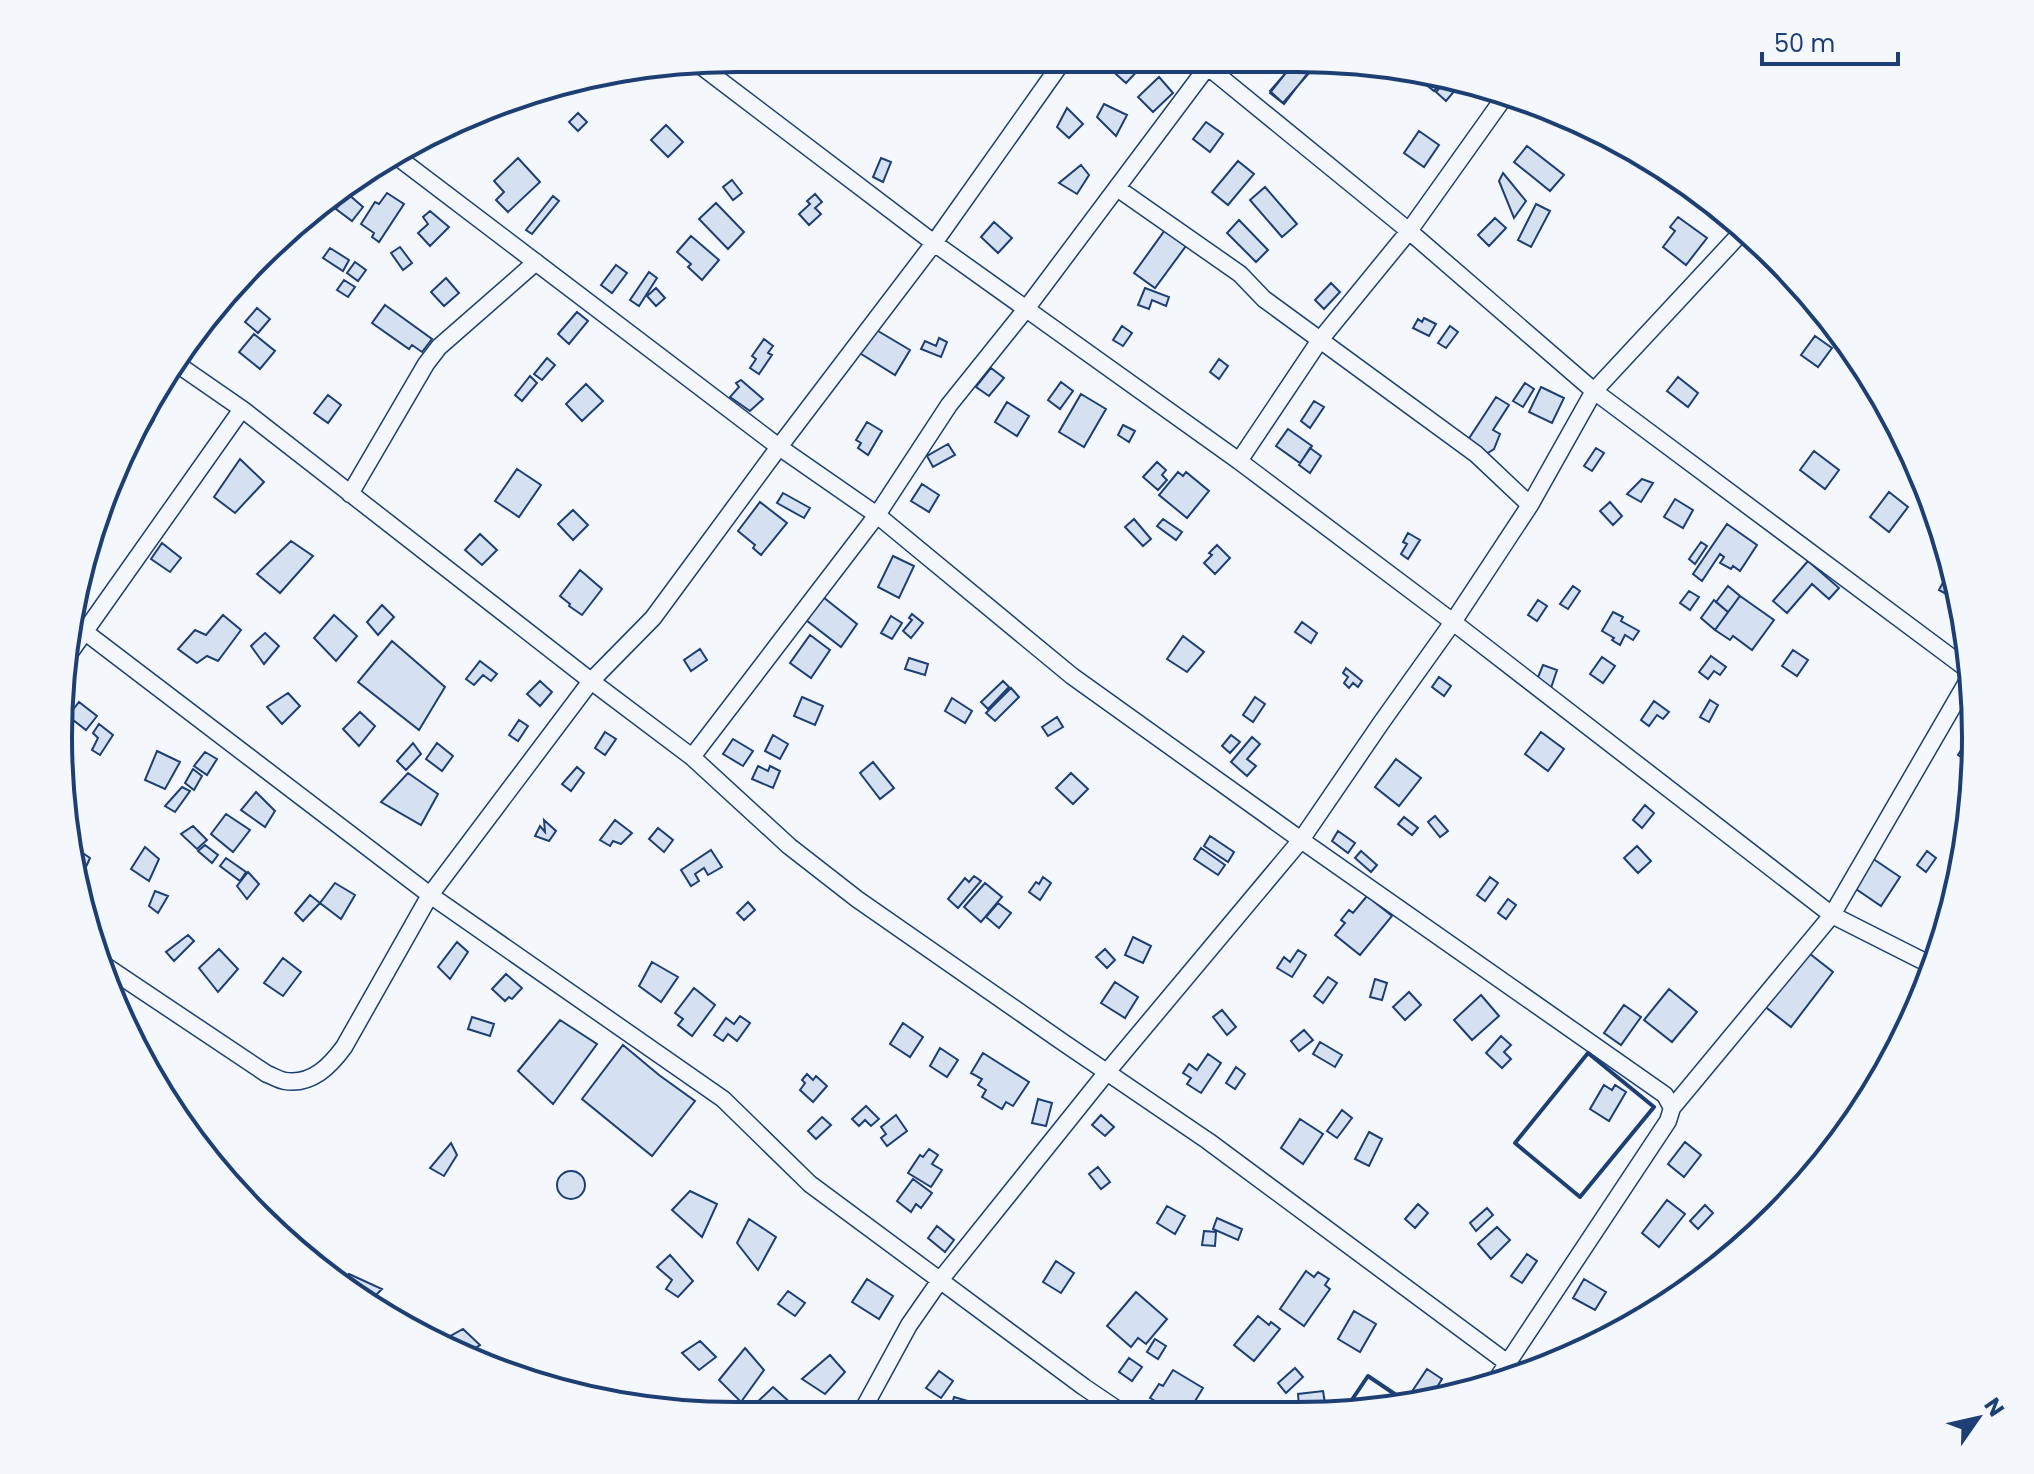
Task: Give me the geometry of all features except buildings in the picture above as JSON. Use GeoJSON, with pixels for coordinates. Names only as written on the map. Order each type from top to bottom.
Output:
{"type":"FeatureCollection","features":[{"type":"Feature","properties":{"kind":"street"},"geometry":{"type":"LineString","coordinates":[[116,973],[267,1074],[285,1081],[303,1080],[319,1074],[333,1062],[430,895],[591,681],[653,618],[934,243],[1055,72]]}},
{"type":"Feature","properties":{"kind":"street"},"geometry":{"type":"LineString","coordinates":[[692,757],[877,515],[949,405],[1117,188],[1198,72]]}},
{"type":"Feature","properties":{"kind":"street"},"geometry":{"type":"LineString","coordinates":[[1219,72],[1594,391],[1958,664]]}},
{"type":"Feature","properties":{"kind":"street"},"geometry":{"type":"LineString","coordinates":[[710,73],[934,243],[1239,461],[1832,915],[1923,961]]}},
{"type":"Feature","properties":{"kind":"street"},"geometry":{"type":"LineString","coordinates":[[1239,461],[1320,340],[1409,231],[1500,104]]}},
{"type":"Feature","properties":{"kind":"street"},"geometry":{"type":"LineString","coordinates":[[403,161],[779,447],[877,515],[1072,676],[1665,1095],[1672,1108]]}},
{"type":"Feature","properties":{"kind":"street"},"geometry":{"type":"LineString","coordinates":[[1117,188],[1240,274],[1255,291],[1476,454],[1530,505]]}},
{"type":"Feature","properties":{"kind":"street"},"geometry":{"type":"LineString","coordinates":[[867,1402],[909,1325],[941,1279],[1107,1072],[1301,840],[1453,622],[1530,505],[1594,391],[1736,238]]}},
{"type":"Feature","properties":{"kind":"street"},"geometry":{"type":"LineString","coordinates":[[350,494],[439,347],[536,262]]}},
{"type":"Feature","properties":{"kind":"street"},"geometry":{"type":"LineString","coordinates":[[184,369],[242,409],[692,757],[789,846],[857,899],[1208,1141],[1506,1368]]}},
{"type":"Feature","properties":{"kind":"street"},"geometry":{"type":"LineString","coordinates":[[83,621],[242,409]]}},
{"type":"Feature","properties":{"kind":"street"},"geometry":{"type":"LineString","coordinates":[[334,481],[365,470]]}},
{"type":"Feature","properties":{"kind":"street"},"geometry":{"type":"LineString","coordinates":[[81,630],[430,895],[723,1099],[810,1184],[1106,1402]]}},
{"type":"Feature","properties":{"kind":"street"},"geometry":{"type":"LineString","coordinates":[[1510,1367],[1668,1121],[1672,1108],[1832,915],[1961,692]]}},
{"type":"Feature","properties":{"kind":"wall"},"geometry":{"type":"LineString","coordinates":[[1588,1053],[1654,1107],[1580,1197],[1515,1143],[1588,1053]]}},
{"type":"Feature","properties":{"kind":"wall"},"geometry":{"type":"LineString","coordinates":[[1352,1400],[1368,1376],[1395,1394]]}}]}
